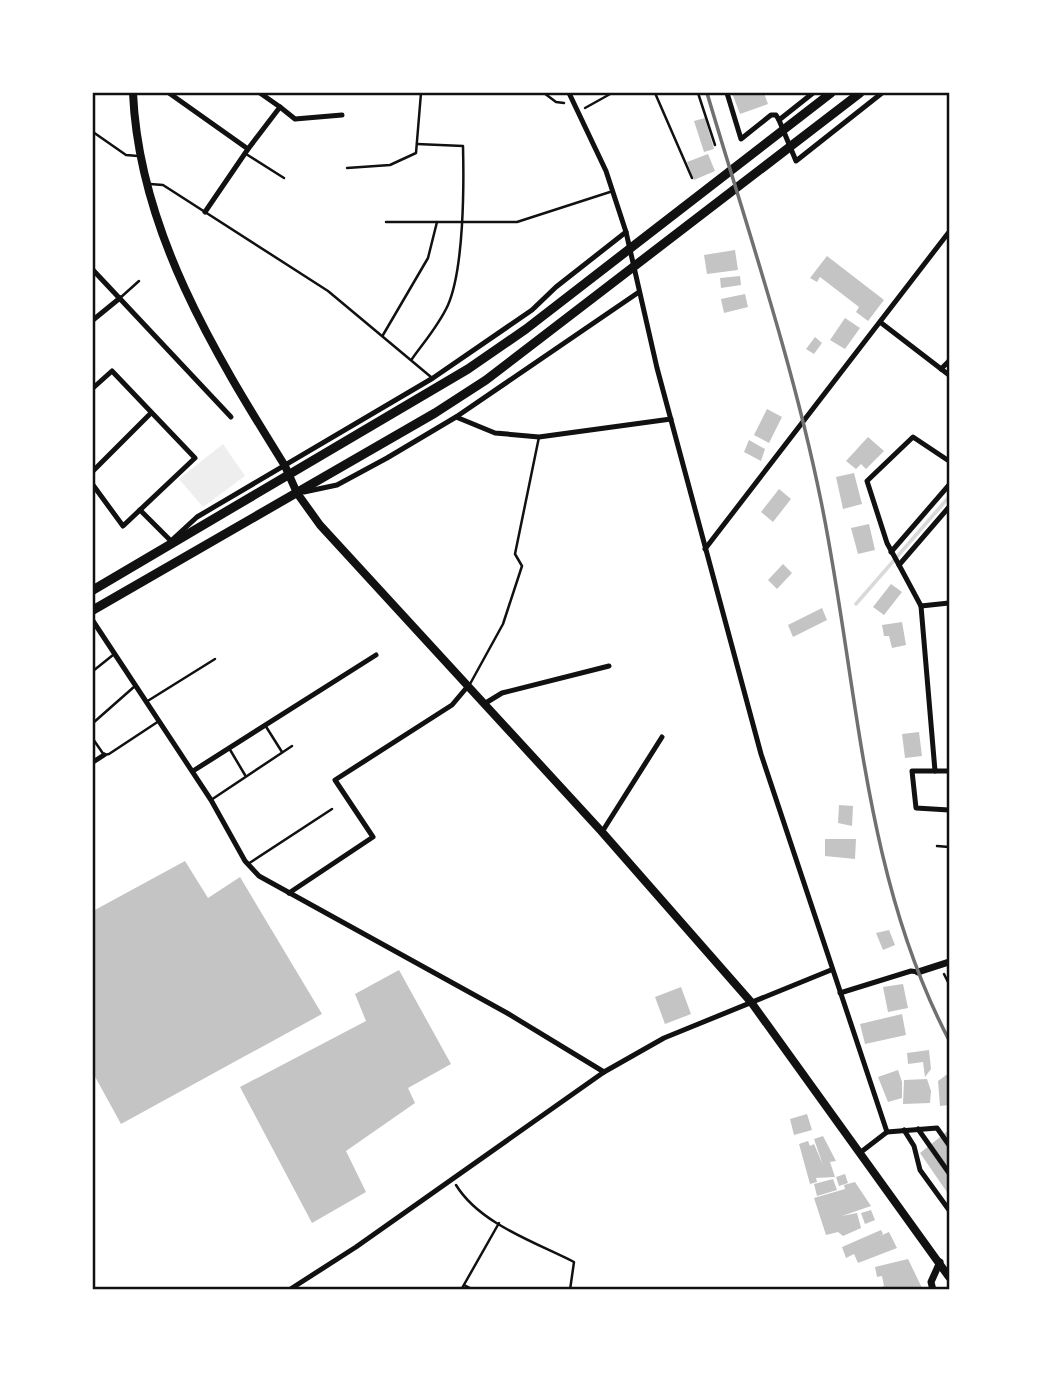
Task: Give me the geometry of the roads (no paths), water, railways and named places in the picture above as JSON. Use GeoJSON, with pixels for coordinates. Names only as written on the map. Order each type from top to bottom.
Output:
{"type":"FeatureCollection","features":[{"type":"Feature","properties":{"kind":"highway"},"geometry":{"type":"LineString","coordinates":[[93,590],[160,551],[286,470],[468,369],[526,329],[831,93]]}},
{"type":"Feature","properties":{"kind":"highway"},"geometry":{"type":"LineString","coordinates":[[93,610],[435,413],[535,343],[860,93]]}},
{"type":"Feature","properties":{"kind":"main road"},"geometry":{"type":"LineString","coordinates":[[133,93],[147,184],[185,293],[286,470],[296,493],[320,525],[602,832],[751,1002],[948,1272]]}},
{"type":"Feature","properties":{"kind":"street"},"geometry":{"type":"LineString","coordinates":[[169,93],[247,152]]}},
{"type":"Feature","properties":{"kind":"street"},"geometry":{"type":"LineString","coordinates":[[260,93],[295,119],[342,115]]}},
{"type":"Feature","properties":{"kind":"street"},"geometry":{"type":"LineString","coordinates":[[569,93],[613,191],[626,232],[671,419],[761,754],[887,1132]]}},
{"type":"Feature","properties":{"kind":"street"},"geometry":{"type":"LineString","coordinates":[[727,93],[741,139],[776,115],[796,161],[882,93]]}},
{"type":"Feature","properties":{"kind":"street"},"geometry":{"type":"LineString","coordinates":[[779,120],[813,93]]}},
{"type":"Feature","properties":{"kind":"street"},"geometry":{"type":"LineString","coordinates":[[205,212],[280,107]]}},
{"type":"Feature","properties":{"kind":"street"},"geometry":{"type":"LineString","coordinates":[[160,551],[197,517],[286,470],[433,378],[531,310],[556,286],[626,232]]}},
{"type":"Feature","properties":{"kind":"street"},"geometry":{"type":"LineString","coordinates":[[705,549],[949,232]]}},
{"type":"Feature","properties":{"kind":"street"},"geometry":{"type":"LineString","coordinates":[[93,270],[231,417]]}},
{"type":"Feature","properties":{"kind":"street"},"geometry":{"type":"LineString","coordinates":[[296,493],[337,485],[456,417],[639,292]]}},
{"type":"Feature","properties":{"kind":"street"},"geometry":{"type":"LineString","coordinates":[[93,320],[120,298]]}},
{"type":"Feature","properties":{"kind":"street"},"geometry":{"type":"LineString","coordinates":[[880,322],[949,375]]}},
{"type":"Feature","properties":{"kind":"street"},"geometry":{"type":"LineString","coordinates":[[941,369],[949,361]]}},
{"type":"Feature","properties":{"kind":"street"},"geometry":{"type":"LineString","coordinates":[[93,388],[111,371],[195,458],[123,526],[93,485]]}},
{"type":"Feature","properties":{"kind":"street"},"geometry":{"type":"LineString","coordinates":[[93,471],[151,413]]}},
{"type":"Feature","properties":{"kind":"street"},"geometry":{"type":"LineString","coordinates":[[456,417],[495,433],[539,438],[671,419]]}},
{"type":"Feature","properties":{"kind":"street"},"geometry":{"type":"LineString","coordinates":[[935,771],[920,606],[895,559],[867,481],[913,438],[949,461]]}},
{"type":"Feature","properties":{"kind":"street"},"geometry":{"type":"LineString","coordinates":[[895,559],[949,485]]}},
{"type":"Feature","properties":{"kind":"street"},"geometry":{"type":"LineString","coordinates":[[895,559],[949,507]]}},
{"type":"Feature","properties":{"kind":"street"},"geometry":{"type":"LineString","coordinates":[[140,510],[171,541]]}},
{"type":"Feature","properties":{"kind":"street"},"geometry":{"type":"LineString","coordinates":[[920,606],[949,603]]}},
{"type":"Feature","properties":{"kind":"street"},"geometry":{"type":"LineString","coordinates":[[93,621],[211,800],[248,864],[259,876],[507,1013],[604,1072]]}},
{"type":"Feature","properties":{"kind":"street"},"geometry":{"type":"LineString","coordinates":[[192,771],[376,655]]}},
{"type":"Feature","properties":{"kind":"street"},"geometry":{"type":"LineString","coordinates":[[484,704],[502,693],[609,666]]}},
{"type":"Feature","properties":{"kind":"street"},"geometry":{"type":"LineString","coordinates":[[289,893],[373,837],[335,780],[452,705],[469,686]]}},
{"type":"Feature","properties":{"kind":"street"},"geometry":{"type":"LineString","coordinates":[[602,832],[662,737]]}},
{"type":"Feature","properties":{"kind":"street"},"geometry":{"type":"LineString","coordinates":[[93,762],[104,755]]}},
{"type":"Feature","properties":{"kind":"street"},"geometry":{"type":"LineString","coordinates":[[949,771],[912,771],[916,808],[949,810]]}},
{"type":"Feature","properties":{"kind":"street"},"geometry":{"type":"LineString","coordinates":[[840,993],[875,980],[918,972],[949,962]]}},
{"type":"Feature","properties":{"kind":"street"},"geometry":{"type":"LineString","coordinates":[[289,1290],[452,1180],[604,1072],[664,1038],[831,970]]}},
{"type":"Feature","properties":{"kind":"street"},"geometry":{"type":"LineString","coordinates":[[861,1152],[887,1132],[904,1130],[937,1128],[949,1145]]}},
{"type":"Feature","properties":{"kind":"street"},"geometry":{"type":"LineString","coordinates":[[918,1129],[949,1173]]}},
{"type":"Feature","properties":{"kind":"street"},"geometry":{"type":"LineString","coordinates":[[904,1130],[914,1146],[920,1170],[949,1210]]}},
{"type":"Feature","properties":{"kind":"street"},"geometry":{"type":"LineString","coordinates":[[933,1290],[931,1282],[940,1262]]}},
{"type":"Feature","properties":{"kind":"lane"},"geometry":{"type":"LineString","coordinates":[[347,168],[400,162],[416,153],[421,93]]}},
{"type":"Feature","properties":{"kind":"lane"},"geometry":{"type":"LineString","coordinates":[[544,93],[556,102],[564,103]]}},
{"type":"Feature","properties":{"kind":"lane"},"geometry":{"type":"LineString","coordinates":[[93,132],[126,155],[141,156]]}},
{"type":"Feature","properties":{"kind":"lane"},"geometry":{"type":"LineString","coordinates":[[412,359],[449,303],[460,256],[463,146],[417,144]]}},
{"type":"Feature","properties":{"kind":"lane"},"geometry":{"type":"LineString","coordinates":[[247,152],[284,178]]}},
{"type":"Feature","properties":{"kind":"lane"},"geometry":{"type":"LineString","coordinates":[[147,184],[163,185],[328,291],[433,378]]}},
{"type":"Feature","properties":{"kind":"lane"},"geometry":{"type":"LineString","coordinates":[[386,222],[517,222],[613,191]]}},
{"type":"Feature","properties":{"kind":"lane"},"geometry":{"type":"LineString","coordinates":[[383,335],[428,258],[437,222]]}},
{"type":"Feature","properties":{"kind":"lane"},"geometry":{"type":"LineString","coordinates":[[120,298],[139,281]]}},
{"type":"Feature","properties":{"kind":"lane"},"geometry":{"type":"LineString","coordinates":[[469,686],[503,624],[522,566],[515,554],[539,438]]}},
{"type":"Feature","properties":{"kind":"lane"},"geometry":{"type":"LineString","coordinates":[[93,671],[113,655]]}},
{"type":"Feature","properties":{"kind":"lane"},"geometry":{"type":"LineString","coordinates":[[146,702],[215,659]]}},
{"type":"Feature","properties":{"kind":"lane"},"geometry":{"type":"LineString","coordinates":[[93,723],[135,686]]}},
{"type":"Feature","properties":{"kind":"lane"},"geometry":{"type":"LineString","coordinates":[[93,739],[104,755],[159,720]]}},
{"type":"Feature","properties":{"kind":"lane"},"geometry":{"type":"LineString","coordinates":[[265,725],[283,752]]}},
{"type":"Feature","properties":{"kind":"lane"},"geometry":{"type":"LineString","coordinates":[[211,800],[292,746]]}},
{"type":"Feature","properties":{"kind":"lane"},"geometry":{"type":"LineString","coordinates":[[229,748],[246,776]]}},
{"type":"Feature","properties":{"kind":"lane"},"geometry":{"type":"LineString","coordinates":[[248,864],[332,809]]}},
{"type":"Feature","properties":{"kind":"lane"},"geometry":{"type":"LineString","coordinates":[[937,846],[949,847]]}},
{"type":"Feature","properties":{"kind":"waterway"},"geometry":{"type":"LineString","coordinates":[[856,604],[949,497]]}},
{"type":"Feature","properties":{"kind":"railway"},"geometry":{"type":"LineString","coordinates":[[707,93],[768,296],[810,449],[834,569],[866,776],[880,844],[920,977],[949,1040]]}}]}
